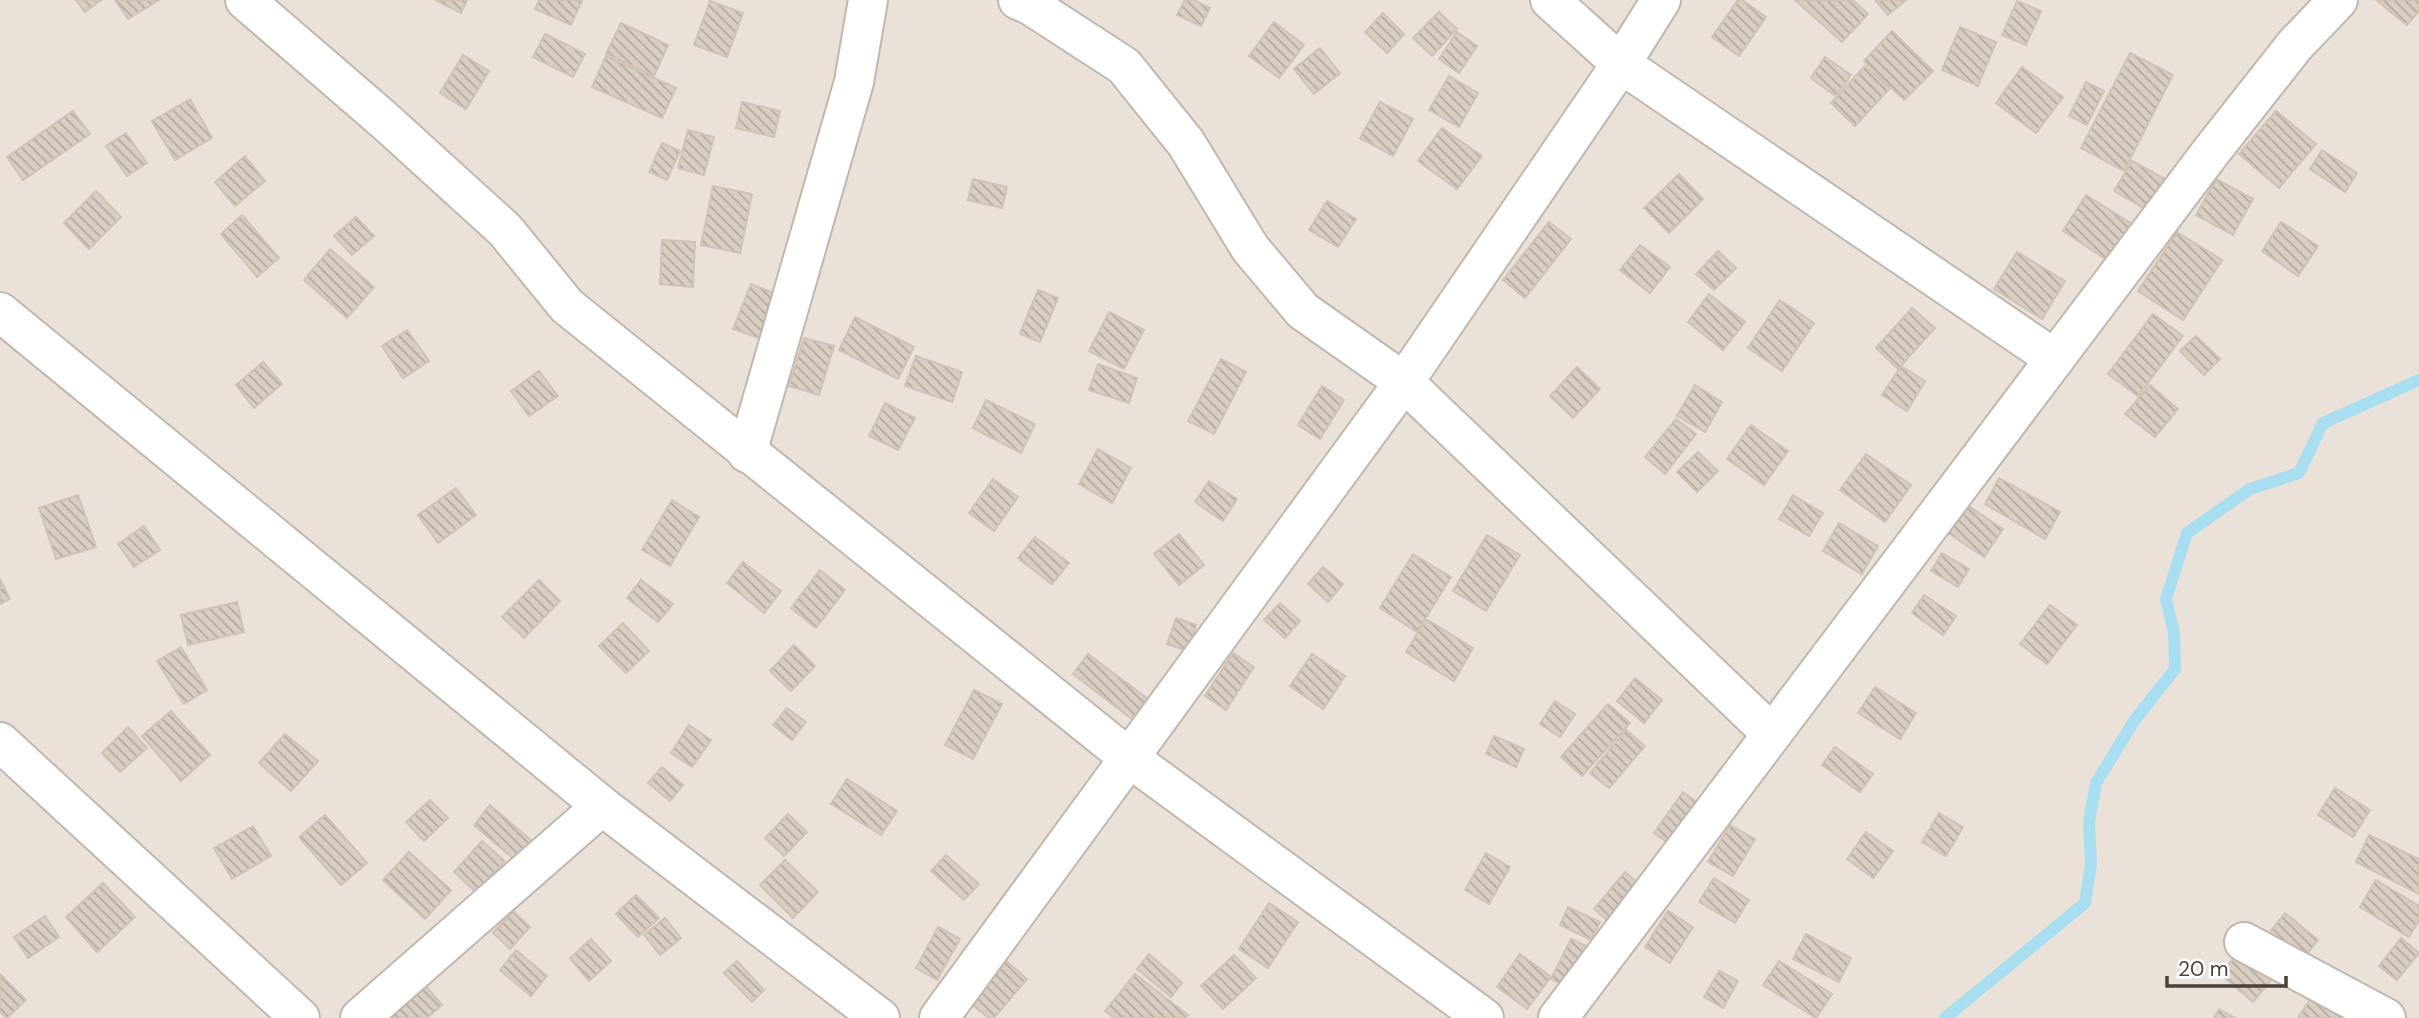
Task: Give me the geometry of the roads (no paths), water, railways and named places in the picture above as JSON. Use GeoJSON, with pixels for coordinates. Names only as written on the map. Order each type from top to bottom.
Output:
{"type":"FeatureCollection","features":[{"type":"Feature","properties":{"kind":"street"},"geometry":{"type":"LineString","coordinates":[[245,0],[384,120],[505,230],[567,306],[1128,757],[1484,1018]]}},
{"type":"Feature","properties":{"kind":"street"},"geometry":{"type":"LineString","coordinates":[[747,453],[854,82],[868,0]]}},
{"type":"Feature","properties":{"kind":"street"},"geometry":{"type":"LineString","coordinates":[[1018,0],[1124,66],[1186,143],[1250,248],[1303,311],[1404,382],[1772,734]]}},
{"type":"Feature","properties":{"kind":"street"},"geometry":{"type":"LineString","coordinates":[[1550,0],[1621,64],[2055,359]]}},
{"type":"Feature","properties":{"kind":"street"},"geometry":{"type":"LineString","coordinates":[[939,1018],[1404,382],[1621,64],[1661,0]]}},
{"type":"Feature","properties":{"kind":"street"},"geometry":{"type":"LineString","coordinates":[[1558,1018],[2210,153],[2287,55],[2338,0]]}},
{"type":"Feature","properties":{"kind":"street"},"geometry":{"type":"LineString","coordinates":[[0,312],[602,806],[880,1018]]}},
{"type":"Feature","properties":{"kind":"street"},"geometry":{"type":"LineString","coordinates":[[0,741],[300,1018]]}},
{"type":"Feature","properties":{"kind":"street"},"geometry":{"type":"LineString","coordinates":[[360,1018],[602,806]]}},
{"type":"Feature","properties":{"kind":"street"},"geometry":{"type":"LineString","coordinates":[[2244,942],[2386,1018]]}},
{"type":"Feature","properties":{"kind":"waterway"},"geometry":{"type":"LineString","coordinates":[[1945,1018],[2085,903],[2091,864],[2089,822],[2096,783],[2134,721],[2175,669],[2174,633],[2166,599],[2187,533],[2250,489],[2299,473],[2323,423],[2419,380]]}}]}
